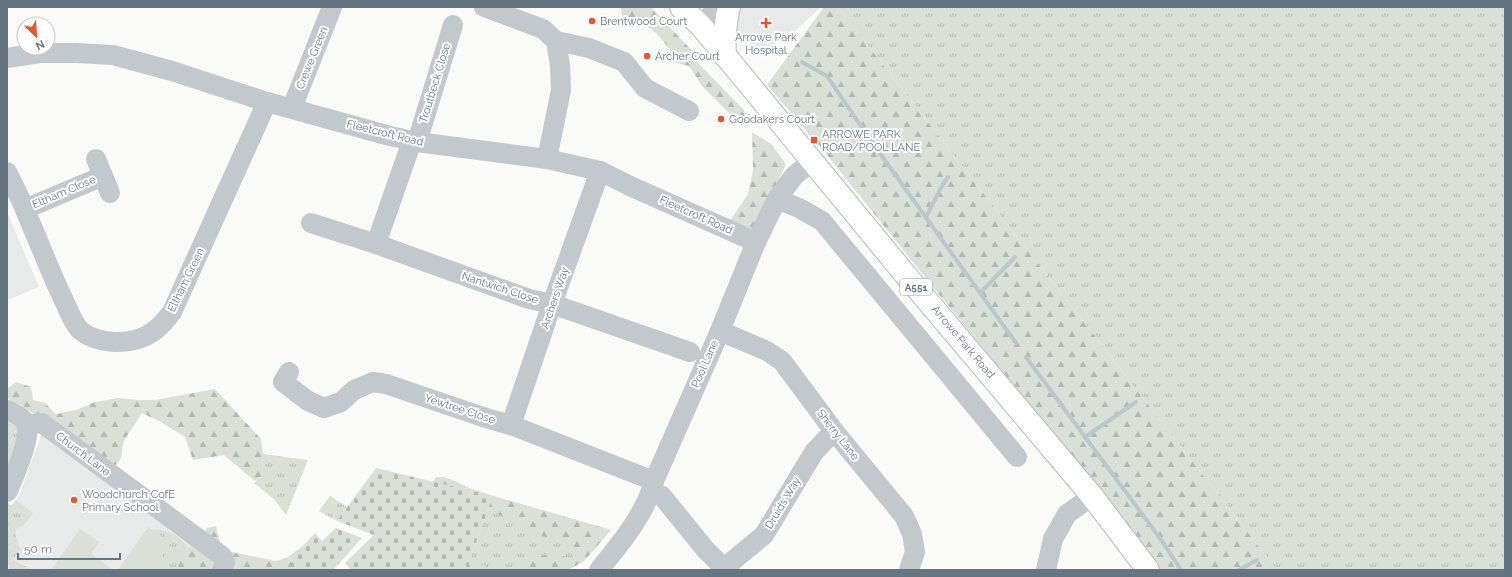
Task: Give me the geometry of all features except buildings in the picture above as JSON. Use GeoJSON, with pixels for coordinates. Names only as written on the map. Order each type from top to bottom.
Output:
{"type":"FeatureCollection","features":[{"type":"Feature","properties":{"kind":"main road","name":"Arrowe Park Road"},"geometry":{"type":"LineString","coordinates":[[681,7],[701,26],[1092,496],[1148,570]]}},
{"type":"Feature","properties":{"kind":"main road"},"geometry":{"type":"LineString","coordinates":[[726,56],[724,37],[729,7]]}},
{"type":"Feature","properties":{"kind":"street","name":"Crewe Green"},"geometry":{"type":"LineString","coordinates":[[292,108],[332,7]]}},
{"type":"Feature","properties":{"kind":"street"},"geometry":{"type":"LineString","coordinates":[[484,7],[542,29],[556,41],[589,48],[624,62],[645,88],[689,111]]}},
{"type":"Feature","properties":{"kind":"street"},"geometry":{"type":"LineString","coordinates":[[701,26],[718,7]]}},
{"type":"Feature","properties":{"kind":"street","name":"Troutbeck Close"},"geometry":{"type":"LineString","coordinates":[[376,244],[414,142],[453,24]]}},
{"type":"Feature","properties":{"kind":"street"},"geometry":{"type":"LineString","coordinates":[[547,159],[561,90],[560,65],[556,41]]}},
{"type":"Feature","properties":{"kind":"street","name":"Fleetcroft Road"},"geometry":{"type":"LineString","coordinates":[[7,58],[40,53],[113,55],[172,71],[267,102],[414,142],[547,159],[600,171],[630,186],[756,242]]}},
{"type":"Feature","properties":{"kind":"street","name":"Eltham Green"},"geometry":{"type":"LineString","coordinates":[[7,172],[25,209],[56,283],[80,331],[101,341],[126,342],[139,339],[150,334],[162,325],[172,312],[267,102]]}},
{"type":"Feature","properties":{"kind":"street","name":"Pool Lane"},"geometry":{"type":"LineString","coordinates":[[599,570],[628,534],[653,486],[720,331],[756,242],[777,199],[794,176],[812,161]]}},
{"type":"Feature","properties":{"kind":"street","name":"Archers Way"},"geometry":{"type":"LineString","coordinates":[[511,425],[552,304],[600,171]]}},
{"type":"Feature","properties":{"kind":"street","name":"Eltham Close"},"geometry":{"type":"LineString","coordinates":[[25,209],[103,176]]}},
{"type":"Feature","properties":{"kind":"street"},"geometry":{"type":"LineString","coordinates":[[777,199],[799,208],[822,222],[1017,457]]}},
{"type":"Feature","properties":{"kind":"street","name":"Nantwich Close"},"geometry":{"type":"LineString","coordinates":[[311,222],[529,300],[552,304],[690,352]]}},
{"type":"Feature","properties":{"kind":"street","name":"Sherry Lane"},"geometry":{"type":"LineString","coordinates":[[720,331],[767,351],[782,361],[834,432],[904,516],[912,534],[915,552],[909,570]]}},
{"type":"Feature","properties":{"kind":"street","name":"Yewtree Close"},"geometry":{"type":"LineString","coordinates":[[282,377],[308,401],[324,408],[341,402],[354,390],[373,382],[386,384],[511,425],[653,486]]}},
{"type":"Feature","properties":{"kind":"street"},"geometry":{"type":"LineString","coordinates":[[7,410],[18,415],[24,420],[27,428],[26,440],[7,492]]}},
{"type":"Feature","properties":{"kind":"street","name":"Church Lane"},"geometry":{"type":"LineString","coordinates":[[26,425],[42,423],[222,556],[225,562],[222,570]]}},
{"type":"Feature","properties":{"kind":"street","name":"Druids Way"},"geometry":{"type":"LineString","coordinates":[[725,569],[764,535],[814,452],[834,432]]}},
{"type":"Feature","properties":{"kind":"street"},"geometry":{"type":"LineString","coordinates":[[653,486],[705,549],[725,569]]}},
{"type":"Feature","properties":{"kind":"street"},"geometry":{"type":"LineString","coordinates":[[1046,570],[1053,539],[1068,514],[1092,496]]}},
{"type":"Feature","properties":{"kind":"shaded area","name":"Arrowe Park Hospital"},"geometry":{"type":"Polygon","coordinates":[[[709,7],[821,7],[786,39],[759,50],[709,7]]]}},
{"type":"Feature","properties":{"kind":"shaded area"},"geometry":{"type":"Polygon","coordinates":[[[7,212],[39,287],[8,300],[7,299],[7,212]]]}},
{"type":"Feature","properties":{"kind":"shaded area","name":"Woodchurch CofE Primary School"},"geometry":{"type":"Polygon","coordinates":[[[42,433],[215,562],[210,570],[11,570],[13,506],[20,493],[42,433]]]}},
{"type":"Feature","properties":{"kind":"green space"},"geometry":{"type":"Polygon","coordinates":[[[621,7],[651,7],[696,55],[699,64],[744,110],[746,119],[739,123],[702,86],[689,66],[672,62],[670,49],[655,32],[645,25],[630,22],[622,16],[621,7]]]}},
{"type":"Feature","properties":{"kind":"green space"},"geometry":{"type":"Polygon","coordinates":[[[824,7],[838,7],[1277,570],[1159,570],[1099,491],[823,150],[767,85],[824,7]]]}},
{"type":"Feature","properties":{"kind":"green space"},"geometry":{"type":"Polygon","coordinates":[[[838,7],[1505,7],[1505,570],[1277,570],[838,7]]]}},
{"type":"Feature","properties":{"kind":"green space"},"geometry":{"type":"Polygon","coordinates":[[[752,132],[771,144],[786,164],[755,235],[730,221],[748,194],[753,170],[752,132]]]}},
{"type":"Feature","properties":{"kind":"green space"},"geometry":{"type":"Polygon","coordinates":[[[16,382],[31,387],[33,400],[45,403],[56,414],[76,410],[95,402],[118,398],[155,400],[215,389],[261,439],[263,454],[262,476],[255,481],[224,455],[193,460],[185,437],[161,422],[142,413],[125,439],[121,459],[109,470],[21,405],[10,401],[7,389],[16,382]]]}},
{"type":"Feature","properties":{"kind":"green space"},"geometry":{"type":"Polygon","coordinates":[[[7,416],[23,428],[7,483],[7,416]]]}},
{"type":"Feature","properties":{"kind":"green space"},"geometry":{"type":"Polygon","coordinates":[[[263,454],[308,460],[286,515],[274,499],[254,483],[262,476],[263,454]]]}},
{"type":"Feature","properties":{"kind":"green space"},"geometry":{"type":"Polygon","coordinates":[[[376,468],[493,496],[466,570],[351,570],[345,563],[374,535],[337,521],[376,468]]]}},
{"type":"Feature","properties":{"kind":"green space"},"geometry":{"type":"Polygon","coordinates":[[[436,477],[444,477],[466,487],[493,496],[611,530],[584,561],[568,570],[522,570],[534,560],[545,555],[550,554],[572,558],[573,549],[510,521],[483,505],[430,487],[436,477]]]}},
{"type":"Feature","properties":{"kind":"green space"},"geometry":{"type":"Polygon","coordinates":[[[330,496],[347,507],[337,521],[319,511],[330,496]]]}},
{"type":"Feature","properties":{"kind":"green space"},"geometry":{"type":"Polygon","coordinates":[[[493,496],[611,530],[584,561],[568,570],[466,570],[493,496]]]}},
{"type":"Feature","properties":{"kind":"green space"},"geometry":{"type":"Polygon","coordinates":[[[16,500],[33,513],[24,525],[16,529],[16,537],[19,543],[17,545],[21,548],[13,560],[8,562],[7,504],[12,505],[16,500]]]}},
{"type":"Feature","properties":{"kind":"green space"},"geometry":{"type":"Polygon","coordinates":[[[216,526],[222,550],[276,561],[288,557],[296,569],[180,570],[173,554],[197,543],[207,528],[216,526]]]}},
{"type":"Feature","properties":{"kind":"green space"},"geometry":{"type":"Polygon","coordinates":[[[148,527],[171,543],[152,570],[118,570],[148,527]]]}},
{"type":"Feature","properties":{"kind":"green space"},"geometry":{"type":"Polygon","coordinates":[[[336,528],[362,538],[333,570],[296,570],[288,557],[303,546],[315,533],[322,541],[336,528]]]}},
{"type":"Feature","properties":{"kind":"green space"},"geometry":{"type":"Polygon","coordinates":[[[80,529],[99,542],[91,554],[113,570],[51,570],[80,529]]]}},
{"type":"Feature","properties":{"kind":"green space"},"geometry":{"type":"Polygon","coordinates":[[[150,529],[167,531],[180,538],[188,547],[174,554],[180,570],[152,570],[170,543],[150,529]]]}},
{"type":"Feature","properties":{"kind":"green space"},"geometry":{"type":"Polygon","coordinates":[[[13,560],[32,570],[9,570],[8,562],[13,560]]]}},
{"type":"Feature","properties":{"kind":"green space"},"geometry":{"type":"Polygon","coordinates":[[[469,561],[488,567],[490,570],[458,570],[463,563],[469,561]]]}},
{"type":"Feature","properties":{"kind":"waterway"},"geometry":{"type":"LineString","coordinates":[[802,62],[827,76],[871,141],[1016,343]]}},
{"type":"Feature","properties":{"kind":"waterway"},"geometry":{"type":"LineString","coordinates":[[926,217],[948,177]]}},
{"type":"Feature","properties":{"kind":"waterway"},"geometry":{"type":"LineString","coordinates":[[980,293],[1015,257]]}},
{"type":"Feature","properties":{"kind":"waterway"},"geometry":{"type":"LineString","coordinates":[[1026,357],[1162,541],[1181,570]]}},
{"type":"Feature","properties":{"kind":"waterway"},"geometry":{"type":"LineString","coordinates":[[1085,437],[1136,402]]}},
{"type":"Feature","properties":{"kind":"waterway"},"geometry":{"type":"LineString","coordinates":[[1239,570],[1257,560]]}},
{"type":"Feature","properties":{"kind":"place","name":"Brentwood Court"},"geometry":{"type":"Point","coordinates":[592,21]}},
{"type":"Feature","properties":{"kind":"place","name":"Arrowe Park Hospital"},"geometry":{"type":"Point","coordinates":[766,23]}},
{"type":"Feature","properties":{"kind":"place","name":"Archer Court"},"geometry":{"type":"Point","coordinates":[647,56]}},
{"type":"Feature","properties":{"kind":"place","name":"Goodakers Court"},"geometry":{"type":"Point","coordinates":[721,119]}},
{"type":"Feature","properties":{"kind":"place","name":"ARROWE PARK ROAD/POOL LANE"},"geometry":{"type":"Point","coordinates":[814,140]}},
{"type":"Feature","properties":{"kind":"place","name":"Woodchurch CofE Primary School"},"geometry":{"type":"Point","coordinates":[74,500]}}]}
